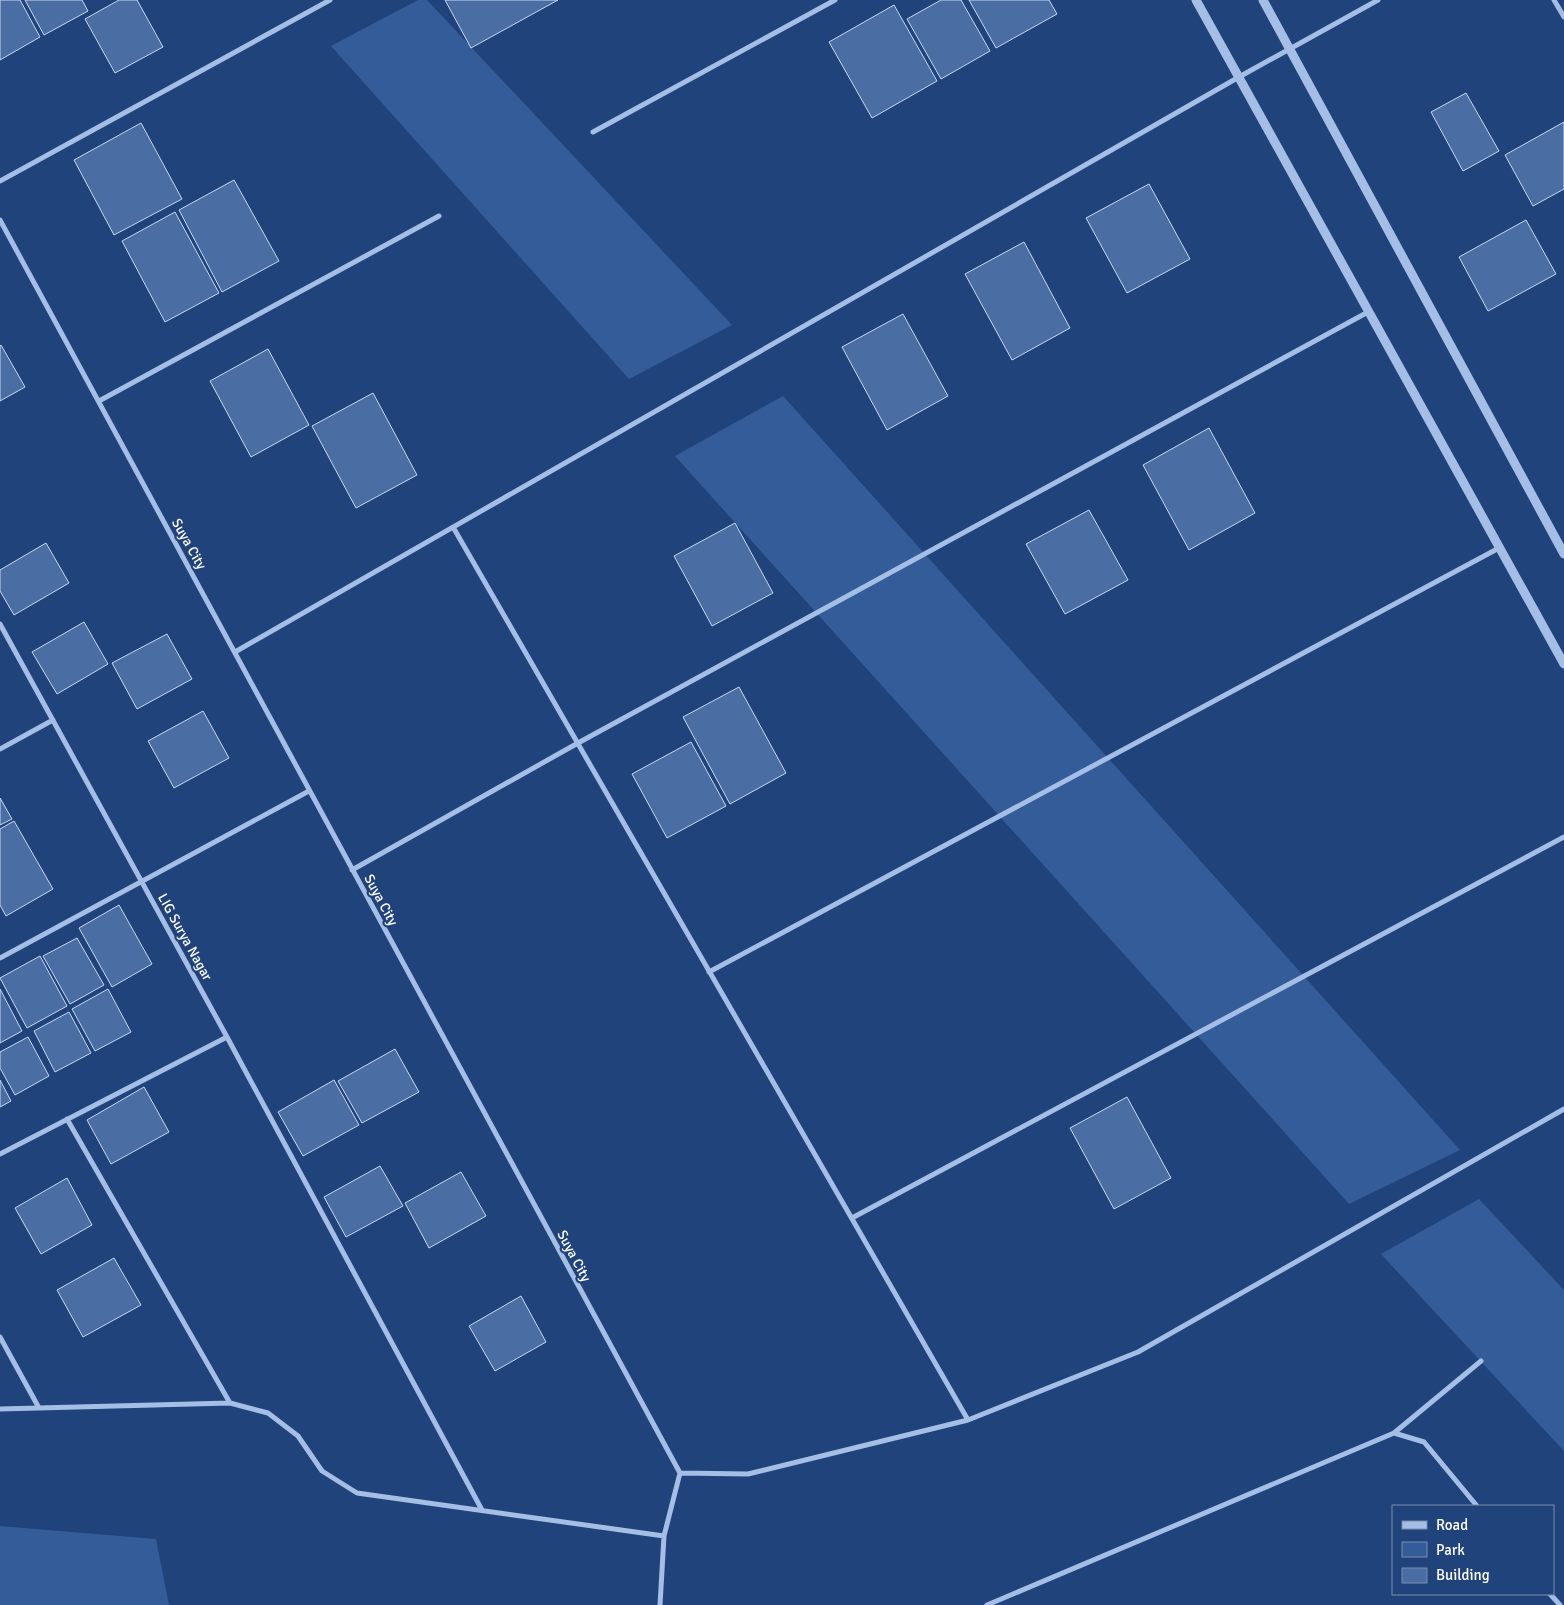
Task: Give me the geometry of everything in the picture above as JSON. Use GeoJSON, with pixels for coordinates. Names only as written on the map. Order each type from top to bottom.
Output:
{"type":"FeatureCollection","features":[{"type":"Feature","properties":{"kind":"street"},"geometry":{"type":"LineString","coordinates":[[0,181],[330,0]]}},
{"type":"Feature","properties":{"kind":"street"},"geometry":{"type":"LineString","coordinates":[[594,132],[835,0]]}},
{"type":"Feature","properties":{"kind":"street"},"geometry":{"type":"LineString","coordinates":[[1196,0],[1564,664]]}},
{"type":"Feature","properties":{"kind":"street"},"geometry":{"type":"LineString","coordinates":[[1263,0],[1564,554]]}},
{"type":"Feature","properties":{"kind":"street"},"geometry":{"type":"LineString","coordinates":[[235,652],[1238,77],[1378,0]]}},
{"type":"Feature","properties":{"kind":"street"},"geometry":{"type":"LineString","coordinates":[[1554,0],[1564,17]]}},
{"type":"Feature","properties":{"kind":"street"},"geometry":{"type":"LineString","coordinates":[[99,401],[439,216]]}},
{"type":"Feature","properties":{"kind":"street","name":"Suya City"},"geometry":{"type":"LineString","coordinates":[[0,220],[680,1474]]}},
{"type":"Feature","properties":{"kind":"street"},"geometry":{"type":"LineString","coordinates":[[352,870],[578,743],[1368,312]]}},
{"type":"Feature","properties":{"kind":"street"},"geometry":{"type":"LineString","coordinates":[[453,527],[968,1420]]}},
{"type":"Feature","properties":{"kind":"street"},"geometry":{"type":"LineString","coordinates":[[709,972],[1499,548]]}},
{"type":"Feature","properties":{"kind":"street","name":"LIG Surya Nagar"},"geometry":{"type":"LineString","coordinates":[[0,624],[227,1036],[482,1510]]}},
{"type":"Feature","properties":{"kind":"street"},"geometry":{"type":"LineString","coordinates":[[0,749],[53,720]]}},
{"type":"Feature","properties":{"kind":"street"},"geometry":{"type":"LineString","coordinates":[[0,958],[310,791]]}},
{"type":"Feature","properties":{"kind":"street"},"geometry":{"type":"LineString","coordinates":[[852,1218],[1564,837]]}},
{"type":"Feature","properties":{"kind":"street"},"geometry":{"type":"LineString","coordinates":[[0,1154],[227,1036]]}},
{"type":"Feature","properties":{"kind":"street"},"geometry":{"type":"LineString","coordinates":[[660,1605],[664,1536],[680,1474],[748,1474],[968,1420],[1138,1352],[1564,1109]]}},
{"type":"Feature","properties":{"kind":"street"},"geometry":{"type":"LineString","coordinates":[[67,1120],[230,1403]]}},
{"type":"Feature","properties":{"kind":"street"},"geometry":{"type":"LineString","coordinates":[[0,1337],[39,1408]]}},
{"type":"Feature","properties":{"kind":"street"},"geometry":{"type":"LineString","coordinates":[[987,1605],[1394,1433],[1481,1361]]}},
{"type":"Feature","properties":{"kind":"street"},"geometry":{"type":"LineString","coordinates":[[0,1408],[230,1403],[268,1413],[298,1436],[322,1471],[357,1493],[664,1536]]}},
{"type":"Feature","properties":{"kind":"street"},"geometry":{"type":"LineString","coordinates":[[1394,1433],[1424,1442],[1477,1505]]}},
{"type":"Feature","properties":{"kind":"street"},"geometry":{"type":"LineString","coordinates":[[1551,1595],[1560,1605]]}},
{"type":"Feature","properties":{"kind":"green space"},"geometry":{"type":"Polygon","coordinates":[[[418,0],[427,0],[732,325],[629,379],[331,46],[418,0]]]}},
{"type":"Feature","properties":{"kind":"green space"},"geometry":{"type":"Polygon","coordinates":[[[783,396],[1460,1150],[1349,1204],[675,456],[783,396]]]}},
{"type":"Feature","properties":{"kind":"green space"},"geometry":{"type":"Polygon","coordinates":[[[1479,1199],[1564,1290],[1564,1451],[1381,1254],[1479,1199]]]}},
{"type":"Feature","properties":{"kind":"green space"},"geometry":{"type":"Polygon","coordinates":[[[0,1526],[156,1539],[169,1605],[0,1605],[0,1526]]]}},
{"type":"Feature","properties":{"kind":"building"},"geometry":{"type":"Polygon","coordinates":[[[0,0],[20,0],[40,37],[0,60],[0,0]]]}},
{"type":"Feature","properties":{"kind":"building"},"geometry":{"type":"Polygon","coordinates":[[[25,0],[82,0],[88,11],[44,35],[25,0]]]}},
{"type":"Feature","properties":{"kind":"building"},"geometry":{"type":"Polygon","coordinates":[[[119,0],[137,0],[163,47],[115,73],[85,19],[119,0]]]}},
{"type":"Feature","properties":{"kind":"building"},"geometry":{"type":"Polygon","coordinates":[[[445,0],[558,0],[471,48],[445,0]]]}},
{"type":"Feature","properties":{"kind":"building"},"geometry":{"type":"Polygon","coordinates":[[[941,0],[961,0],[990,51],[941,79],[907,19],[941,0]]]}},
{"type":"Feature","properties":{"kind":"building"},"geometry":{"type":"Polygon","coordinates":[[[969,0],[1049,0],[1057,14],[996,48],[969,0]]]}},
{"type":"Feature","properties":{"kind":"building"},"geometry":{"type":"Polygon","coordinates":[[[894,5],[937,81],[872,118],[829,42],[894,5]]]}},
{"type":"Feature","properties":{"kind":"building"},"geometry":{"type":"Polygon","coordinates":[[[1466,93],[1499,151],[1463,171],[1431,112],[1466,93]]]}},
{"type":"Feature","properties":{"kind":"building"},"geometry":{"type":"Polygon","coordinates":[[[1564,122],[1564,189],[1533,206],[1505,155],[1564,122]]]}},
{"type":"Feature","properties":{"kind":"building"},"geometry":{"type":"Polygon","coordinates":[[[141,123],[182,199],[114,235],[74,160],[141,123]]]}},
{"type":"Feature","properties":{"kind":"building"},"geometry":{"type":"Polygon","coordinates":[[[234,180],[279,261],[222,292],[179,210],[234,180]]]}},
{"type":"Feature","properties":{"kind":"building"},"geometry":{"type":"Polygon","coordinates":[[[1149,184],[1190,259],[1127,293],[1086,218],[1149,184]]]}},
{"type":"Feature","properties":{"kind":"building"},"geometry":{"type":"Polygon","coordinates":[[[175,212],[219,293],[165,322],[122,241],[175,212]]]}},
{"type":"Feature","properties":{"kind":"building"},"geometry":{"type":"Polygon","coordinates":[[[1526,220],[1556,274],[1488,311],[1459,257],[1526,220]]]}},
{"type":"Feature","properties":{"kind":"building"},"geometry":{"type":"Polygon","coordinates":[[[1024,242],[1070,328],[1012,360],[965,274],[1024,242]]]}},
{"type":"Feature","properties":{"kind":"building"},"geometry":{"type":"Polygon","coordinates":[[[903,314],[948,396],[887,430],[842,347],[903,314]]]}},
{"type":"Feature","properties":{"kind":"building"},"geometry":{"type":"Polygon","coordinates":[[[0,346],[25,387],[0,401],[0,346]]]}},
{"type":"Feature","properties":{"kind":"building"},"geometry":{"type":"Polygon","coordinates":[[[268,349],[309,425],[251,457],[210,381],[268,349]]]}},
{"type":"Feature","properties":{"kind":"building"},"geometry":{"type":"Polygon","coordinates":[[[373,393],[417,475],[356,508],[312,426],[373,393]]]}},
{"type":"Feature","properties":{"kind":"building"},"geometry":{"type":"Polygon","coordinates":[[[1209,428],[1255,513],[1189,550],[1143,465],[1209,428]]]}},
{"type":"Feature","properties":{"kind":"building"},"geometry":{"type":"Polygon","coordinates":[[[1089,510],[1128,580],[1065,614],[1026,544],[1089,510]]]}},
{"type":"Feature","properties":{"kind":"building"},"geometry":{"type":"Polygon","coordinates":[[[735,523],[773,593],[712,626],[674,556],[735,523]]]}},
{"type":"Feature","properties":{"kind":"building"},"geometry":{"type":"Polygon","coordinates":[[[46,543],[69,583],[14,615],[0,591],[0,570],[46,543]]]}},
{"type":"Feature","properties":{"kind":"building"},"geometry":{"type":"Polygon","coordinates":[[[84,622],[108,664],[57,694],[32,652],[84,622]]]}},
{"type":"Feature","properties":{"kind":"building"},"geometry":{"type":"Polygon","coordinates":[[[167,634],[192,679],[137,709],[112,663],[167,634]]]}},
{"type":"Feature","properties":{"kind":"building"},"geometry":{"type":"Polygon","coordinates":[[[739,687],[786,773],[730,804],[683,717],[739,687]]]}},
{"type":"Feature","properties":{"kind":"building"},"geometry":{"type":"Polygon","coordinates":[[[203,711],[229,758],[174,788],[148,741],[203,711]]]}},
{"type":"Feature","properties":{"kind":"building"},"geometry":{"type":"Polygon","coordinates":[[[691,742],[726,806],[667,838],[632,774],[691,742]]]}},
{"type":"Feature","properties":{"kind":"building"},"geometry":{"type":"Polygon","coordinates":[[[0,798],[12,819],[0,825],[0,798]]]}},
{"type":"Feature","properties":{"kind":"building"},"geometry":{"type":"Polygon","coordinates":[[[14,821],[53,889],[6,916],[0,905],[0,829],[14,821]]]}},
{"type":"Feature","properties":{"kind":"building"},"geometry":{"type":"Polygon","coordinates":[[[119,905],[152,964],[112,987],[79,928],[119,905]]]}},
{"type":"Feature","properties":{"kind":"building"},"geometry":{"type":"Polygon","coordinates":[[[77,938],[104,985],[70,1004],[43,956],[77,938]]]}},
{"type":"Feature","properties":{"kind":"building"},"geometry":{"type":"Polygon","coordinates":[[[40,956],[67,1006],[27,1028],[0,978],[40,956]]]}},
{"type":"Feature","properties":{"kind":"building"},"geometry":{"type":"Polygon","coordinates":[[[0,989],[22,1031],[0,1043],[0,989]]]}},
{"type":"Feature","properties":{"kind":"building"},"geometry":{"type":"Polygon","coordinates":[[[108,989],[131,1032],[95,1051],[72,1009],[108,989]]]}},
{"type":"Feature","properties":{"kind":"building"},"geometry":{"type":"Polygon","coordinates":[[[69,1012],[91,1053],[55,1072],[34,1031],[69,1012]]]}},
{"type":"Feature","properties":{"kind":"building"},"geometry":{"type":"Polygon","coordinates":[[[28,1037],[49,1076],[15,1095],[0,1068],[0,1052],[28,1037]]]}},
{"type":"Feature","properties":{"kind":"building"},"geometry":{"type":"Polygon","coordinates":[[[395,1049],[419,1092],[362,1123],[338,1081],[395,1049]]]}},
{"type":"Feature","properties":{"kind":"building"},"geometry":{"type":"Polygon","coordinates":[[[0,1080],[11,1101],[0,1107],[0,1080]]]}},
{"type":"Feature","properties":{"kind":"building"},"geometry":{"type":"Polygon","coordinates":[[[334,1080],[359,1125],[303,1156],[278,1112],[334,1080]]]}},
{"type":"Feature","properties":{"kind":"building"},"geometry":{"type":"Polygon","coordinates":[[[144,1087],[169,1132],[111,1164],[87,1120],[144,1087]]]}},
{"type":"Feature","properties":{"kind":"building"},"geometry":{"type":"Polygon","coordinates":[[[1127,1097],[1171,1178],[1114,1209],[1070,1128],[1127,1097]]]}},
{"type":"Feature","properties":{"kind":"building"},"geometry":{"type":"Polygon","coordinates":[[[380,1166],[403,1206],[346,1237],[324,1197],[380,1166]]]}},
{"type":"Feature","properties":{"kind":"building"},"geometry":{"type":"Polygon","coordinates":[[[461,1172],[486,1216],[429,1248],[405,1203],[461,1172]]]}},
{"type":"Feature","properties":{"kind":"building"},"geometry":{"type":"Polygon","coordinates":[[[67,1178],[92,1225],[41,1254],[15,1208],[67,1178]]]}},
{"type":"Feature","properties":{"kind":"building"},"geometry":{"type":"Polygon","coordinates":[[[114,1258],[141,1305],[83,1337],[57,1290],[114,1258]]]}},
{"type":"Feature","properties":{"kind":"building"},"geometry":{"type":"Polygon","coordinates":[[[521,1296],[546,1342],[495,1371],[469,1326],[521,1296]]]}}]}
